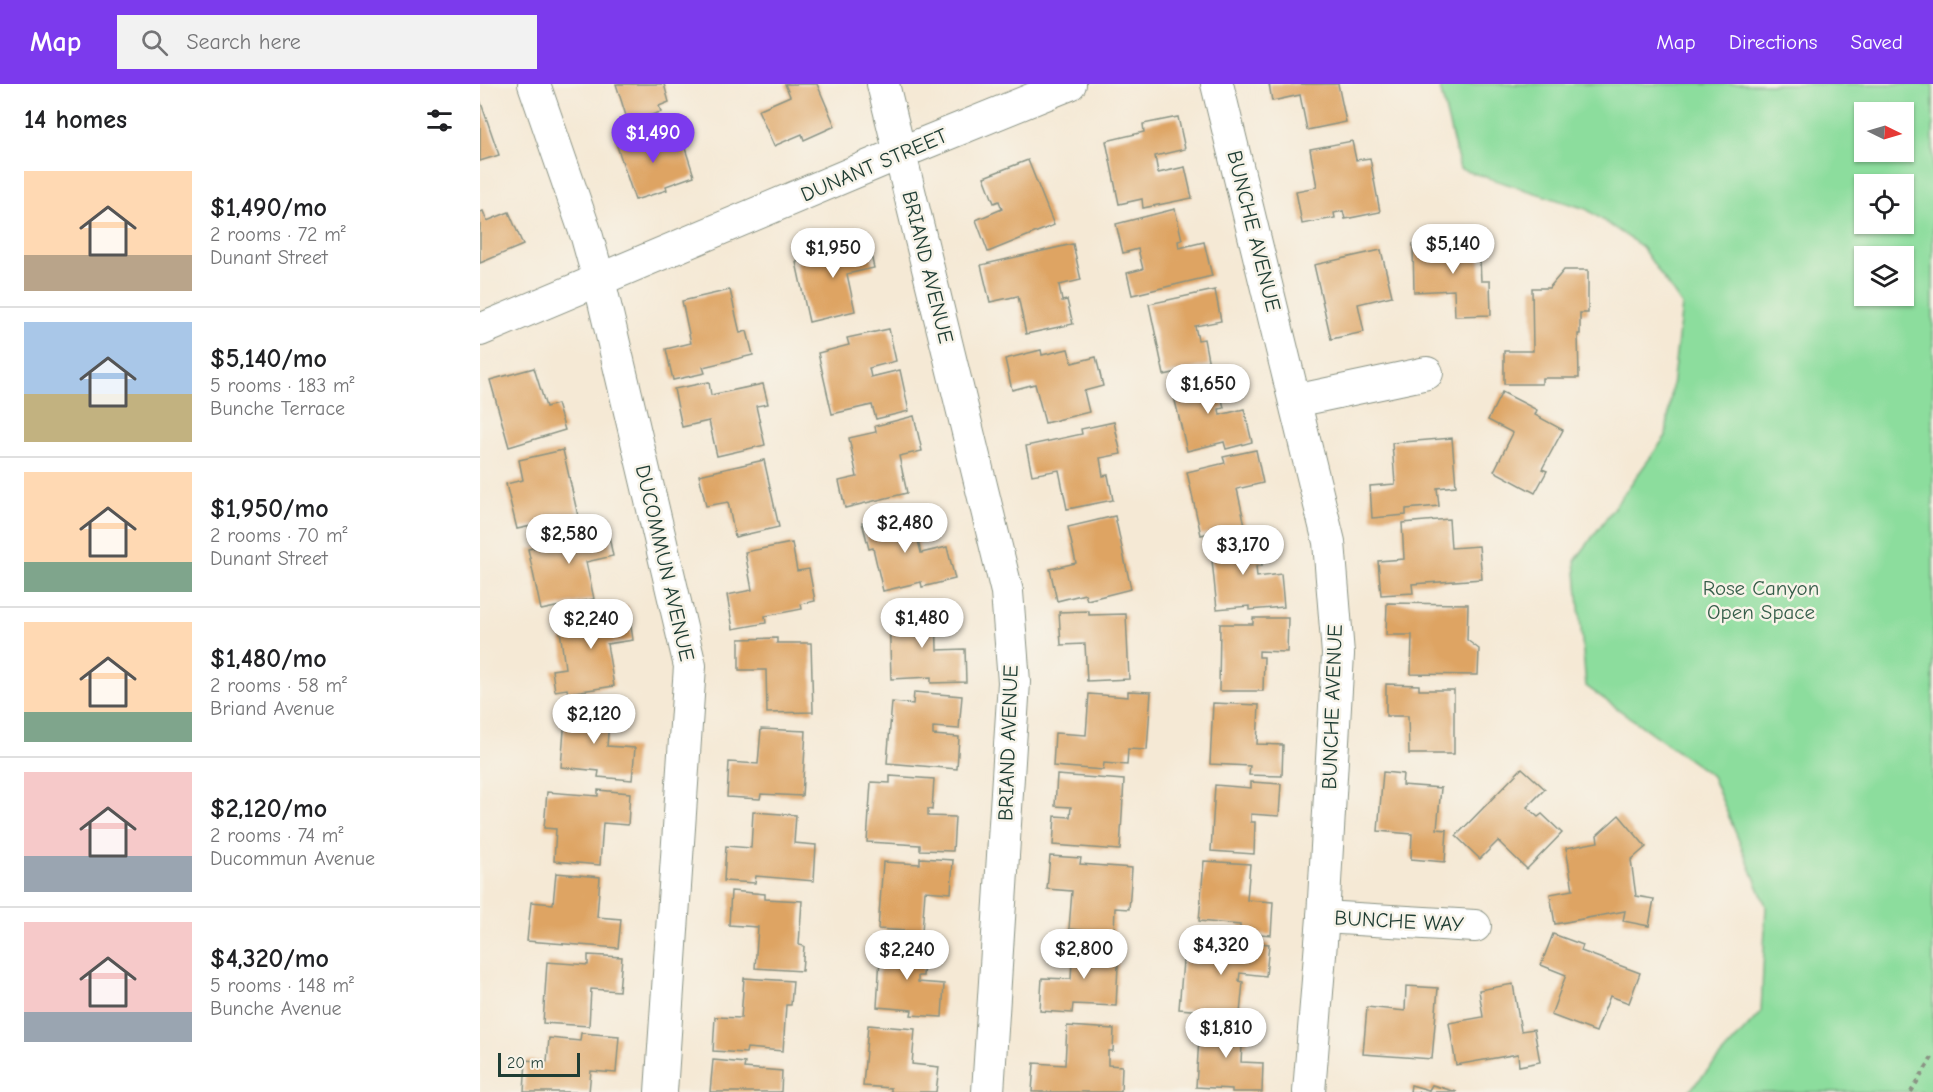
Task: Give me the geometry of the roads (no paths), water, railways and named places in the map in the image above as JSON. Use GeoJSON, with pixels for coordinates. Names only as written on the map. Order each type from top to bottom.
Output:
{"type":"FeatureCollection","features":[{"type":"Feature","properties":{"kind":"street","name":"DUCOMMUN AVENUE"},"geometry":{"type":"LineString","coordinates":[[534,84],[587,237],[599,280],[690,666],[662,1092]]}},
{"type":"Feature","properties":{"kind":"street","name":"BRIAND AVENUE"},"geometry":{"type":"LineString","coordinates":[[883,84],[1007,592],[1014,682],[988,1092]]}},
{"type":"Feature","properties":{"kind":"street","name":"DUNANT STREET"},"geometry":{"type":"LineString","coordinates":[[480,330],[1070,84]]}},
{"type":"Feature","properties":{"kind":"street","name":"BUNCHE AVENUE"},"geometry":{"type":"LineString","coordinates":[[1217,84],[1329,542],[1338,654],[1323,917],[1309,1092]]}},
{"type":"Feature","properties":{"kind":"street"},"geometry":{"type":"LineString","coordinates":[[1295,401],[1427,373]]}},
{"type":"Feature","properties":{"kind":"street","name":"BUNCHE WAY"},"geometry":{"type":"LineString","coordinates":[[1323,917],[1475,926]]}},
{"type":"Feature","properties":{"kind":"park label","name":"Rose Canyon Open Space"},"geometry":{"type":"Point","coordinates":[1761,600]}}]}
